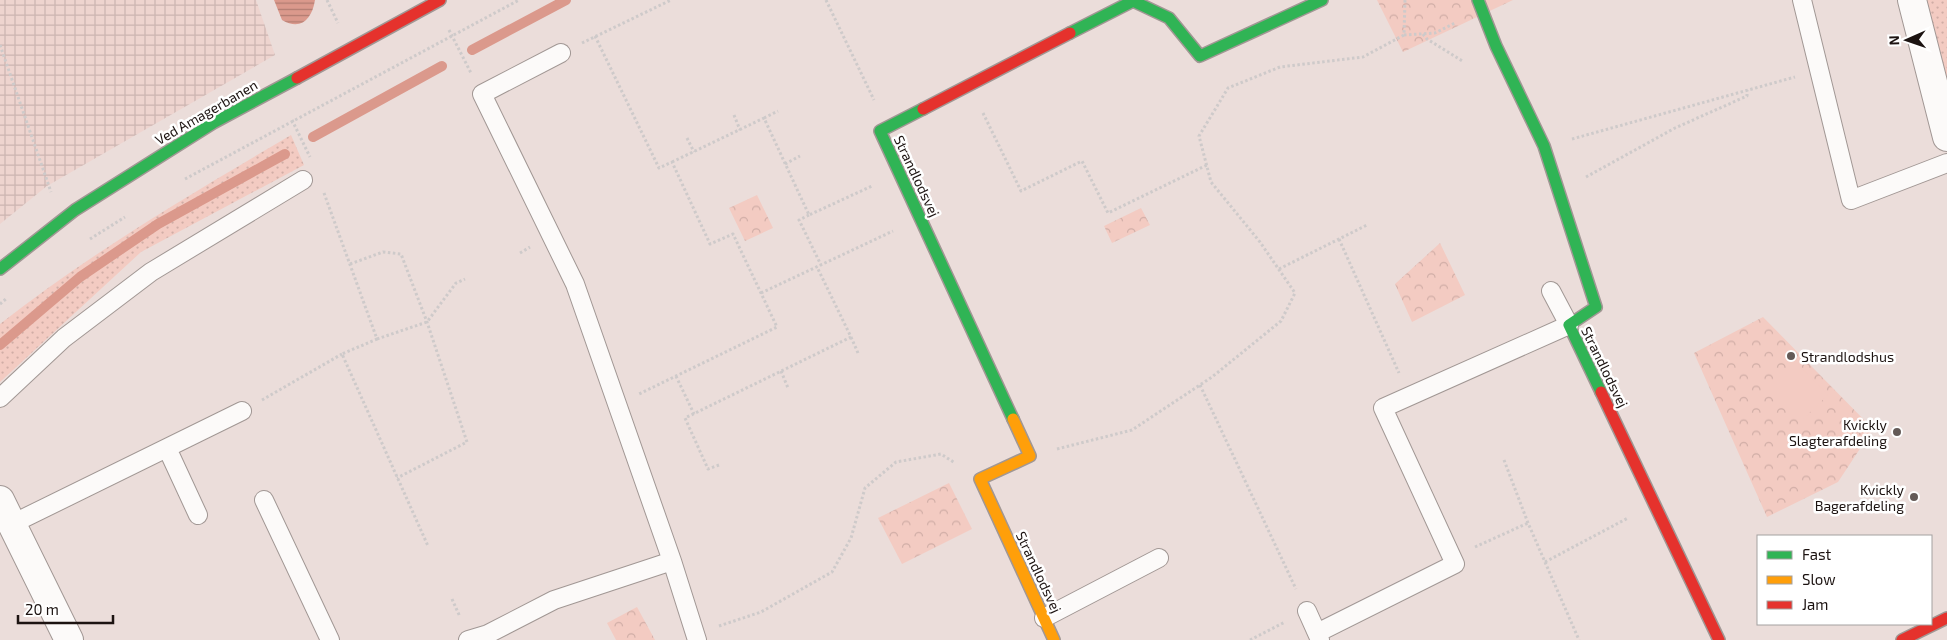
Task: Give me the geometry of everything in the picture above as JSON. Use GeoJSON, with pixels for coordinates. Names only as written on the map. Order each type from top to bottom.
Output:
{"type":"FeatureCollection","features":[{"type":"Feature","properties":{"kind":"street","name":"Strandlodsvej"},"geometry":{"type":"LineString","coordinates":[[1030,456],[880,131],[1133,1],[1169,18],[1200,56],[1322,0]]}},
{"type":"Feature","properties":{"kind":"street"},"geometry":{"type":"LineString","coordinates":[[1912,0],[1947,137]]}},
{"type":"Feature","properties":{"kind":"street","name":"Ved Amagerbanen"},"geometry":{"type":"LineString","coordinates":[[0,269],[75,210],[213,124],[438,1]]}},
{"type":"Feature","properties":{"kind":"street","name":"Strandlodsvej"},"geometry":{"type":"LineString","coordinates":[[1480,5],[1496,46],[1544,146],[1596,307],[1569,325],[1719,640]]}},
{"type":"Feature","properties":{"kind":"street"},"geometry":{"type":"LineString","coordinates":[[980,479],[1030,456]]}},
{"type":"Feature","properties":{"kind":"street","name":"Strandlodsvej"},"geometry":{"type":"LineString","coordinates":[[980,479],[1054,640]]}},
{"type":"Feature","properties":{"kind":"street"},"geometry":{"type":"LineString","coordinates":[[6,512],[69,640]]}},
{"type":"Feature","properties":{"kind":"street"},"geometry":{"type":"LineString","coordinates":[[1902,640],[1947,618]]}},
{"type":"Feature","properties":{"kind":"lane"},"geometry":{"type":"LineString","coordinates":[[1802,0],[1851,200],[1947,163]]}},
{"type":"Feature","properties":{"kind":"lane"},"geometry":{"type":"LineString","coordinates":[[561,53],[482,94],[575,284],[672,561],[696,637]]}},
{"type":"Feature","properties":{"kind":"lane"},"geometry":{"type":"LineString","coordinates":[[0,398],[64,338],[151,272],[303,180]]}},
{"type":"Feature","properties":{"kind":"lane"},"geometry":{"type":"LineString","coordinates":[[1307,611],[1319,636],[1455,564],[1383,408],[1569,325],[1551,291]]}},
{"type":"Feature","properties":{"kind":"lane"},"geometry":{"type":"LineString","coordinates":[[6,512],[167,448],[242,411]]}},
{"type":"Feature","properties":{"kind":"lane"},"geometry":{"type":"LineString","coordinates":[[167,448],[198,515]]}},
{"type":"Feature","properties":{"kind":"lane"},"geometry":{"type":"LineString","coordinates":[[264,500],[330,640]]}},
{"type":"Feature","properties":{"kind":"lane"},"geometry":{"type":"LineString","coordinates":[[1044,618],[1159,558]]}},
{"type":"Feature","properties":{"kind":"lane"},"geometry":{"type":"LineString","coordinates":[[468,640],[488,634],[554,600],[672,561]]}},
{"type":"Feature","properties":{"kind":"path"},"geometry":{"type":"LineString","coordinates":[[182,181],[292,120],[519,0]]}},
{"type":"Feature","properties":{"kind":"path"},"geometry":{"type":"LineString","coordinates":[[561,53],[671,0]]}},
{"type":"Feature","properties":{"kind":"path"},"geometry":{"type":"LineString","coordinates":[[826,0],[887,127]]}},
{"type":"Feature","properties":{"kind":"path"},"geometry":{"type":"LineString","coordinates":[[1404,35],[1405,0]]}},
{"type":"Feature","properties":{"kind":"path"},"geometry":{"type":"LineString","coordinates":[[438,1],[452,36],[482,94]]}},
{"type":"Feature","properties":{"kind":"path"},"geometry":{"type":"LineString","coordinates":[[1030,456],[1132,430],[1200,385],[1281,321],[1296,293],[1260,242],[1212,182],[1199,136],[1228,88],[1280,68],[1363,57],[1404,35],[1435,33],[1480,5]]}},
{"type":"Feature","properties":{"kind":"path"},"geometry":{"type":"LineString","coordinates":[[1423,34],[1427,39],[1464,62]]}},
{"type":"Feature","properties":{"kind":"path"},"geometry":{"type":"LineString","coordinates":[[595,36],[660,168],[778,111]]}},
{"type":"Feature","properties":{"kind":"path"},"geometry":{"type":"LineString","coordinates":[[0,45],[61,221]]}},
{"type":"Feature","properties":{"kind":"path"},"geometry":{"type":"LineString","coordinates":[[1544,146],[1820,70]]}},
{"type":"Feature","properties":{"kind":"path"},"geometry":{"type":"LineString","coordinates":[[969,85],[1021,191],[1082,160],[1108,213],[1207,165]]}},
{"type":"Feature","properties":{"kind":"path"},"geometry":{"type":"LineString","coordinates":[[1558,188],[1584,178],[1675,128],[1747,96],[1747,90]]}},
{"type":"Feature","properties":{"kind":"path"},"geometry":{"type":"LineString","coordinates":[[734,115],[740,130]]}},
{"type":"Feature","properties":{"kind":"path"},"geometry":{"type":"LineString","coordinates":[[764,118],[809,215]]}},
{"type":"Feature","properties":{"kind":"path"},"geometry":{"type":"LineString","coordinates":[[292,120],[312,162]]}},
{"type":"Feature","properties":{"kind":"path"},"geometry":{"type":"LineString","coordinates":[[687,138],[694,152]]}},
{"type":"Feature","properties":{"kind":"path"},"geometry":{"type":"LineString","coordinates":[[785,164],[800,156]]}},
{"type":"Feature","properties":{"kind":"path"},"geometry":{"type":"LineString","coordinates":[[639,394],[777,327],[733,234],[710,244],[672,162]]}},
{"type":"Feature","properties":{"kind":"path"},"geometry":{"type":"LineString","coordinates":[[858,353],[799,220],[900,172]]}},
{"type":"Feature","properties":{"kind":"path"},"geometry":{"type":"LineString","coordinates":[[323,189],[377,339]]}},
{"type":"Feature","properties":{"kind":"path"},"geometry":{"type":"LineString","coordinates":[[84,243],[133,212]]}},
{"type":"Feature","properties":{"kind":"path"},"geometry":{"type":"LineString","coordinates":[[761,293],[921,218]]}},
{"type":"Feature","properties":{"kind":"path"},"geometry":{"type":"LineString","coordinates":[[1279,269],[1368,225]]}},
{"type":"Feature","properties":{"kind":"path"},"geometry":{"type":"LineString","coordinates":[[1340,239],[1410,396]]}},
{"type":"Feature","properties":{"kind":"path"},"geometry":{"type":"LineString","coordinates":[[350,264],[383,252],[402,254],[467,442],[397,478]]}},
{"type":"Feature","properties":{"kind":"path"},"geometry":{"type":"LineString","coordinates":[[242,411],[342,354],[377,339],[427,322],[456,283],[465,279]]}},
{"type":"Feature","properties":{"kind":"path"},"geometry":{"type":"LineString","coordinates":[[0,304],[15,292]]}},
{"type":"Feature","properties":{"kind":"path"},"geometry":{"type":"LineString","coordinates":[[719,465],[708,470],[685,418],[851,337]]}},
{"type":"Feature","properties":{"kind":"path"},"geometry":{"type":"LineString","coordinates":[[342,354],[428,546]]}},
{"type":"Feature","properties":{"kind":"path"},"geometry":{"type":"LineString","coordinates":[[781,371],[788,388]]}},
{"type":"Feature","properties":{"kind":"path"},"geometry":{"type":"LineString","coordinates":[[676,376],[694,414]]}},
{"type":"Feature","properties":{"kind":"path"},"geometry":{"type":"LineString","coordinates":[[1200,385],[1307,611],[1250,640]]}},
{"type":"Feature","properties":{"kind":"path"},"geometry":{"type":"LineString","coordinates":[[696,637],[762,612],[832,572],[851,538],[865,488],[896,462],[941,454],[980,479]]}},
{"type":"Feature","properties":{"kind":"path"},"geometry":{"type":"LineString","coordinates":[[1504,460],[1528,523],[1579,640]]}},
{"type":"Feature","properties":{"kind":"path"},"geometry":{"type":"LineString","coordinates":[[1545,562],[1654,505]]}},
{"type":"Feature","properties":{"kind":"path"},"geometry":{"type":"LineString","coordinates":[[1452,558],[1528,523]]}},
{"type":"Feature","properties":{"kind":"shaded area"},"geometry":{"type":"Polygon","coordinates":[[[0,0],[256,0],[275,55],[47,186],[0,224],[0,0]]]}},
{"type":"Feature","properties":{"kind":"shaded area"},"geometry":{"type":"Polygon","coordinates":[[[274,0],[315,0],[314,7],[308,18],[300,24],[295,24],[282,20],[274,0]]]}},
{"type":"Feature","properties":{"kind":"green space"},"geometry":{"type":"Polygon","coordinates":[[[1377,0],[1513,0],[1403,52],[1377,0]]]}},
{"type":"Feature","properties":{"kind":"green space"},"geometry":{"type":"Polygon","coordinates":[[[1921,0],[1947,0],[1947,101],[1921,0]]]}},
{"type":"Feature","properties":{"kind":"green space"},"geometry":{"type":"Polygon","coordinates":[[[291,135],[304,165],[141,252],[0,382],[0,324],[106,248],[291,135]]]}},
{"type":"Feature","properties":{"kind":"green space"},"geometry":{"type":"Polygon","coordinates":[[[757,195],[773,228],[745,241],[729,208],[757,195]]]}},
{"type":"Feature","properties":{"kind":"green space"},"geometry":{"type":"Polygon","coordinates":[[[1141,208],[1150,225],[1112,243],[1104,226],[1141,208]]]}},
{"type":"Feature","properties":{"kind":"green space"},"geometry":{"type":"Polygon","coordinates":[[[1440,243],[1465,295],[1412,322],[1395,284],[1440,243]]]}},
{"type":"Feature","properties":{"kind":"green space"},"geometry":{"type":"Polygon","coordinates":[[[1763,317],[1873,429],[1838,482],[1767,517],[1694,353],[1763,317]]]}},
{"type":"Feature","properties":{"kind":"green space"},"geometry":{"type":"Polygon","coordinates":[[[1798,364],[1828,395],[1803,419],[1773,389],[1798,364]]]}},
{"type":"Feature","properties":{"kind":"green space"},"geometry":{"type":"Polygon","coordinates":[[[949,483],[972,529],[902,564],[878,518],[949,483]]]}},
{"type":"Feature","properties":{"kind":"green space"},"geometry":{"type":"Polygon","coordinates":[[[637,607],[655,640],[616,640],[607,623],[637,607]]]}},
{"type":"Feature","properties":{"kind":"waterway"},"geometry":{"type":"LineString","coordinates":[[472,50],[566,0]]}},
{"type":"Feature","properties":{"kind":"waterway"},"geometry":{"type":"LineString","coordinates":[[313,137],[442,66]]}},
{"type":"Feature","properties":{"kind":"waterway"},"geometry":{"type":"LineString","coordinates":[[0,345],[80,277],[158,224],[285,154]]}},
{"type":"Feature","properties":{"kind":"traffic: fast"},"geometry":{"type":"LineString","coordinates":[[1070,33],[1133,1],[1169,18],[1200,56],[1322,0]]}},
{"type":"Feature","properties":{"kind":"traffic: fast"},"geometry":{"type":"LineString","coordinates":[[1478,0],[1496,46],[1544,146],[1596,307],[1569,325],[1601,392]]}},
{"type":"Feature","properties":{"kind":"traffic: fast"},"geometry":{"type":"LineString","coordinates":[[0,269],[75,210],[213,123],[297,78]]}},
{"type":"Feature","properties":{"kind":"traffic: fast"},"geometry":{"type":"LineString","coordinates":[[923,109],[880,131],[1013,419]]}},
{"type":"Feature","properties":{"kind":"traffic: slow"},"geometry":{"type":"LineString","coordinates":[[1013,419],[1030,456],[980,479],[1054,640]]}},
{"type":"Feature","properties":{"kind":"traffic: jam"},"geometry":{"type":"LineString","coordinates":[[297,78],[440,0]]}},
{"type":"Feature","properties":{"kind":"traffic: jam"},"geometry":{"type":"LineString","coordinates":[[923,109],[1070,33]]}},
{"type":"Feature","properties":{"kind":"traffic: jam"},"geometry":{"type":"LineString","coordinates":[[1601,392],[1719,640]]}},
{"type":"Feature","properties":{"kind":"traffic: jam"},"geometry":{"type":"LineString","coordinates":[[1902,640],[1947,618]]}},
{"type":"Feature","properties":{"kind":"place","name":"Strandlodshus"},"geometry":{"type":"Point","coordinates":[1791,356]}},
{"type":"Feature","properties":{"kind":"place","name":"Kvickly Slagterafdeling"},"geometry":{"type":"Point","coordinates":[1897,432]}},
{"type":"Feature","properties":{"kind":"place","name":"Kvickly Bagerafdeling"},"geometry":{"type":"Point","coordinates":[1914,497]}}]}
